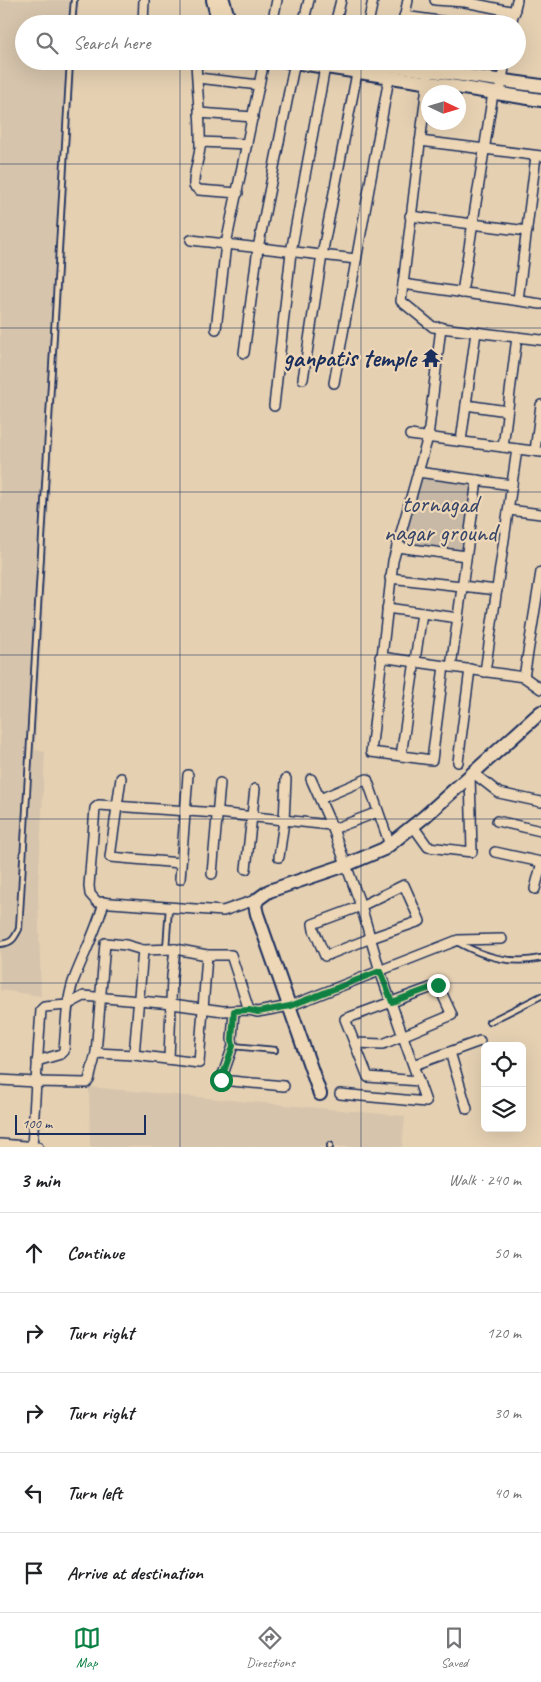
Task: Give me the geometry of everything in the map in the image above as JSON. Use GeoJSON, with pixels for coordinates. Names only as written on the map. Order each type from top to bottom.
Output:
{"type":"FeatureCollection","features":[{"type":"Feature","properties":{"kind":"street"},"geometry":{"type":"LineString","coordinates":[[143,15],[144,0]]}},
{"type":"Feature","properties":{"kind":"street"},"geometry":{"type":"LineString","coordinates":[[213,0],[217,15]]}},
{"type":"Feature","properties":{"kind":"street"},"geometry":{"type":"LineString","coordinates":[[223,0],[227,15]]}},
{"type":"Feature","properties":{"kind":"street"},"geometry":{"type":"LineString","coordinates":[[274,15],[277,0]]}},
{"type":"Feature","properties":{"kind":"street"},"geometry":{"type":"LineString","coordinates":[[305,15],[309,0]]}},
{"type":"Feature","properties":{"kind":"street"},"geometry":{"type":"LineString","coordinates":[[337,15],[340,0]]}},
{"type":"Feature","properties":{"kind":"street"},"geometry":{"type":"LineString","coordinates":[[370,15],[373,0]]}},
{"type":"Feature","properties":{"kind":"street"},"geometry":{"type":"LineString","coordinates":[[405,15],[408,0]]}},
{"type":"Feature","properties":{"kind":"street"},"geometry":{"type":"LineString","coordinates":[[435,0],[466,1],[515,12]]}},
{"type":"Feature","properties":{"kind":"street"},"geometry":{"type":"LineString","coordinates":[[514,15],[517,0]]}},
{"type":"Feature","properties":{"kind":"street"},"geometry":{"type":"LineString","coordinates":[[197,70],[200,142],[193,180],[195,188],[238,193]]}},
{"type":"Feature","properties":{"kind":"street"},"geometry":{"type":"LineString","coordinates":[[216,329],[226,244],[262,70]]}},
{"type":"Feature","properties":{"kind":"street"},"geometry":{"type":"LineString","coordinates":[[244,353],[258,248],[291,70]]}},
{"type":"Feature","properties":{"kind":"street"},"geometry":{"type":"LineString","coordinates":[[274,406],[291,252],[324,70]]}},
{"type":"Feature","properties":{"kind":"street"},"geometry":{"type":"LineString","coordinates":[[304,379],[322,255],[358,70]]}},
{"type":"Feature","properties":{"kind":"street"},"geometry":{"type":"LineString","coordinates":[[334,383],[392,70]]}},
{"type":"Feature","properties":{"kind":"street"},"geometry":{"type":"LineString","coordinates":[[400,70],[496,94],[541,100]]}},
{"type":"Feature","properties":{"kind":"street"},"geometry":{"type":"LineString","coordinates":[[462,292],[484,149],[496,94],[502,81],[503,70]]}},
{"type":"Feature","properties":{"kind":"street"},"geometry":{"type":"LineString","coordinates":[[428,77],[502,81],[541,86]]}},
{"type":"Feature","properties":{"kind":"street"},"geometry":{"type":"LineString","coordinates":[[428,77],[401,300],[434,326],[541,340]]}},
{"type":"Feature","properties":{"kind":"street"},"geometry":{"type":"LineString","coordinates":[[198,78],[259,85]]}},
{"type":"Feature","properties":{"kind":"street"},"geometry":{"type":"LineString","coordinates":[[199,113],[253,117]]}},
{"type":"Feature","properties":{"kind":"street"},"geometry":{"type":"LineString","coordinates":[[420,141],[539,156],[518,300]]}},
{"type":"Feature","properties":{"kind":"street"},"geometry":{"type":"LineString","coordinates":[[200,142],[247,144]]}},
{"type":"Feature","properties":{"kind":"street"},"geometry":{"type":"LineString","coordinates":[[410,216],[527,231]]}},
{"type":"Feature","properties":{"kind":"street"},"geometry":{"type":"LineString","coordinates":[[191,240],[356,259]]}},
{"type":"Feature","properties":{"kind":"street"},"geometry":{"type":"LineString","coordinates":[[403,284],[541,304]]}},
{"type":"Feature","properties":{"kind":"street"},"geometry":{"type":"LineString","coordinates":[[441,328],[428,437],[390,578],[371,752],[432,760],[447,666],[458,618],[477,480]]}},
{"type":"Feature","properties":{"kind":"street"},"geometry":{"type":"LineString","coordinates":[[461,441],[476,332]]}},
{"type":"Feature","properties":{"kind":"street"},"geometry":{"type":"LineString","coordinates":[[503,447],[517,337]]}},
{"type":"Feature","properties":{"kind":"street"},"geometry":{"type":"LineString","coordinates":[[466,405],[507,410]]}},
{"type":"Feature","properties":{"kind":"street"},"geometry":{"type":"LineString","coordinates":[[410,435],[538,451],[541,405]]}},
{"type":"Feature","properties":{"kind":"street"},"geometry":{"type":"LineString","coordinates":[[485,672],[517,449]]}},
{"type":"Feature","properties":{"kind":"street"},"geometry":{"type":"LineString","coordinates":[[418,472],[512,485]]}},
{"type":"Feature","properties":{"kind":"street"},"geometry":{"type":"LineString","coordinates":[[509,510],[541,514]]}},
{"type":"Feature","properties":{"kind":"street"},"geometry":{"type":"LineString","coordinates":[[397,547],[466,556]]}},
{"type":"Feature","properties":{"kind":"street"},"geometry":{"type":"LineString","coordinates":[[524,678],[541,572]]}},
{"type":"Feature","properties":{"kind":"street"},"geometry":{"type":"LineString","coordinates":[[390,578],[497,590]]}},
{"type":"Feature","properties":{"kind":"street"},"geometry":{"type":"LineString","coordinates":[[387,608],[458,618]]}},
{"type":"Feature","properties":{"kind":"street"},"geometry":{"type":"LineString","coordinates":[[401,756],[422,613]]}},
{"type":"Feature","properties":{"kind":"street"},"geometry":{"type":"LineString","coordinates":[[380,656],[524,678],[541,689]]}},
{"type":"Feature","properties":{"kind":"street"},"geometry":{"type":"LineString","coordinates":[[458,762],[470,670]]}},
{"type":"Feature","properties":{"kind":"street"},"geometry":{"type":"LineString","coordinates":[[378,812],[332,827],[217,813],[99,805],[95,808],[89,886],[96,902],[223,910],[258,899],[269,891],[346,865],[384,849],[413,826],[541,712]]}},
{"type":"Feature","properties":{"kind":"street"},"geometry":{"type":"LineString","coordinates":[[471,774],[499,794],[541,802]]}},
{"type":"Feature","properties":{"kind":"street"},"geometry":{"type":"LineString","coordinates":[[413,826],[428,847],[472,852],[471,774]]}},
{"type":"Feature","properties":{"kind":"street"},"geometry":{"type":"LineString","coordinates":[[180,878],[188,775]]}},
{"type":"Feature","properties":{"kind":"street"},"geometry":{"type":"LineString","coordinates":[[121,778],[110,857],[180,863]]}},
{"type":"Feature","properties":{"kind":"street"},"geometry":{"type":"LineString","coordinates":[[279,857],[284,821],[286,779]]}},
{"type":"Feature","properties":{"kind":"street"},"geometry":{"type":"LineString","coordinates":[[311,779],[332,827],[361,906],[380,971],[426,1102],[340,1094]]}},
{"type":"Feature","properties":{"kind":"street"},"geometry":{"type":"LineString","coordinates":[[320,799],[367,779],[390,845]]}},
{"type":"Feature","properties":{"kind":"street"},"geometry":{"type":"LineString","coordinates":[[212,874],[220,783]]}},
{"type":"Feature","properties":{"kind":"street"},"geometry":{"type":"LineString","coordinates":[[246,869],[255,789]]}},
{"type":"Feature","properties":{"kind":"street"},"geometry":{"type":"LineString","coordinates":[[497,821],[541,831]]}},
{"type":"Feature","properties":{"kind":"street"},"geometry":{"type":"LineString","coordinates":[[495,852],[541,862]]}},
{"type":"Feature","properties":{"kind":"street"},"geometry":{"type":"LineString","coordinates":[[535,889],[541,866]]}},
{"type":"Feature","properties":{"kind":"street"},"geometry":{"type":"LineString","coordinates":[[404,885],[420,921],[371,938],[325,956],[313,924],[361,906],[404,885]]}},
{"type":"Feature","properties":{"kind":"street"},"geometry":{"type":"LineString","coordinates":[[258,899],[255,905],[257,914],[320,1094]]}},
{"type":"Feature","properties":{"kind":"street"},"geometry":{"type":"LineString","coordinates":[[37,1061],[63,1053],[67,1005],[73,983],[97,926],[104,902]]}},
{"type":"Feature","properties":{"kind":"street"},"geometry":{"type":"LineString","coordinates":[[0,1144],[34,1146],[40,1010],[44,1007],[67,1005],[84,996],[258,1012],[290,1006],[456,941],[502,939]]}},
{"type":"Feature","properties":{"kind":"street"},"geometry":{"type":"LineString","coordinates":[[0,1080],[86,1083],[89,1080],[96,1052],[106,943],[126,945],[143,950],[170,949],[207,955],[231,956],[249,1010]]}},
{"type":"Feature","properties":{"kind":"street"},"geometry":{"type":"LineString","coordinates":[[168,1059],[172,1004],[170,949]]}},
{"type":"Feature","properties":{"kind":"street"},"geometry":{"type":"LineString","coordinates":[[134,1055],[143,950]]}},
{"type":"Feature","properties":{"kind":"street"},"geometry":{"type":"LineString","coordinates":[[96,1052],[199,1063],[207,955]]}},
{"type":"Feature","properties":{"kind":"street"},"geometry":{"type":"LineString","coordinates":[[355,1043],[383,1044],[452,1015],[438,985],[345,1019],[368,1077],[419,1081]]}},
{"type":"Feature","properties":{"kind":"street"},"geometry":{"type":"LineString","coordinates":[[234,1011],[233,1046],[221,1080],[284,1086]]}},
{"type":"Feature","properties":{"kind":"street"},"geometry":{"type":"LineString","coordinates":[[414,1065],[480,1041]]}},
{"type":"Feature","properties":{"kind":"street"},"geometry":{"type":"LineString","coordinates":[[450,1052],[467,1110]]}},
{"type":"Feature","properties":{"kind":"lane"},"geometry":{"type":"LineString","coordinates":[[73,15],[74,0]]}},
{"type":"Feature","properties":{"kind":"lane"},"geometry":{"type":"LineString","coordinates":[[0,944],[14,939],[19,929],[69,70]]}},
{"type":"Feature","properties":{"kind":"lane"},"geometry":{"type":"LineString","coordinates":[[169,907],[170,949]]}},
{"type":"Feature","properties":{"kind":"lane"},"geometry":{"type":"LineString","coordinates":[[456,941],[474,950],[499,958],[530,960],[541,958]]}},
{"type":"Feature","properties":{"kind":"lane"},"geometry":{"type":"LineString","coordinates":[[489,1022],[541,996]]}},
{"type":"Feature","properties":{"kind":"lane"},"geometry":{"type":"LineString","coordinates":[[233,1046],[275,1050]]}},
{"type":"Feature","properties":{"kind":"shaded area"},"geometry":{"type":"Polygon","coordinates":[[[0,0],[79,0],[78,15],[15,15],[15,70],[74,70],[35,750],[45,752],[38,890],[41,996],[0,990],[0,0]]]}},
{"type":"Feature","properties":{"kind":"shaded area"},"geometry":{"type":"Polygon","coordinates":[[[89,1087],[405,1116],[402,1147],[90,1147],[89,1087]]]}},
{"type":"Feature","properties":{"kind":"green space","name":"tornagad nagar ground"},"geometry":{"type":"Polygon","coordinates":[[[420,477],[473,483],[464,552],[404,544],[420,477]]]}},
{"type":"Feature","properties":{"kind":"place","name":"ganpatis temple"},"geometry":{"type":"Point","coordinates":[431,358]}},
{"type":"Feature","properties":{"kind":"route"},"geometry":{"type":"LineString","coordinates":[[221,1080],[233,1046],[234,1011],[249,1010],[258,1012],[290,1006],[380,971],[392,1002],[438,985]]}}]}
